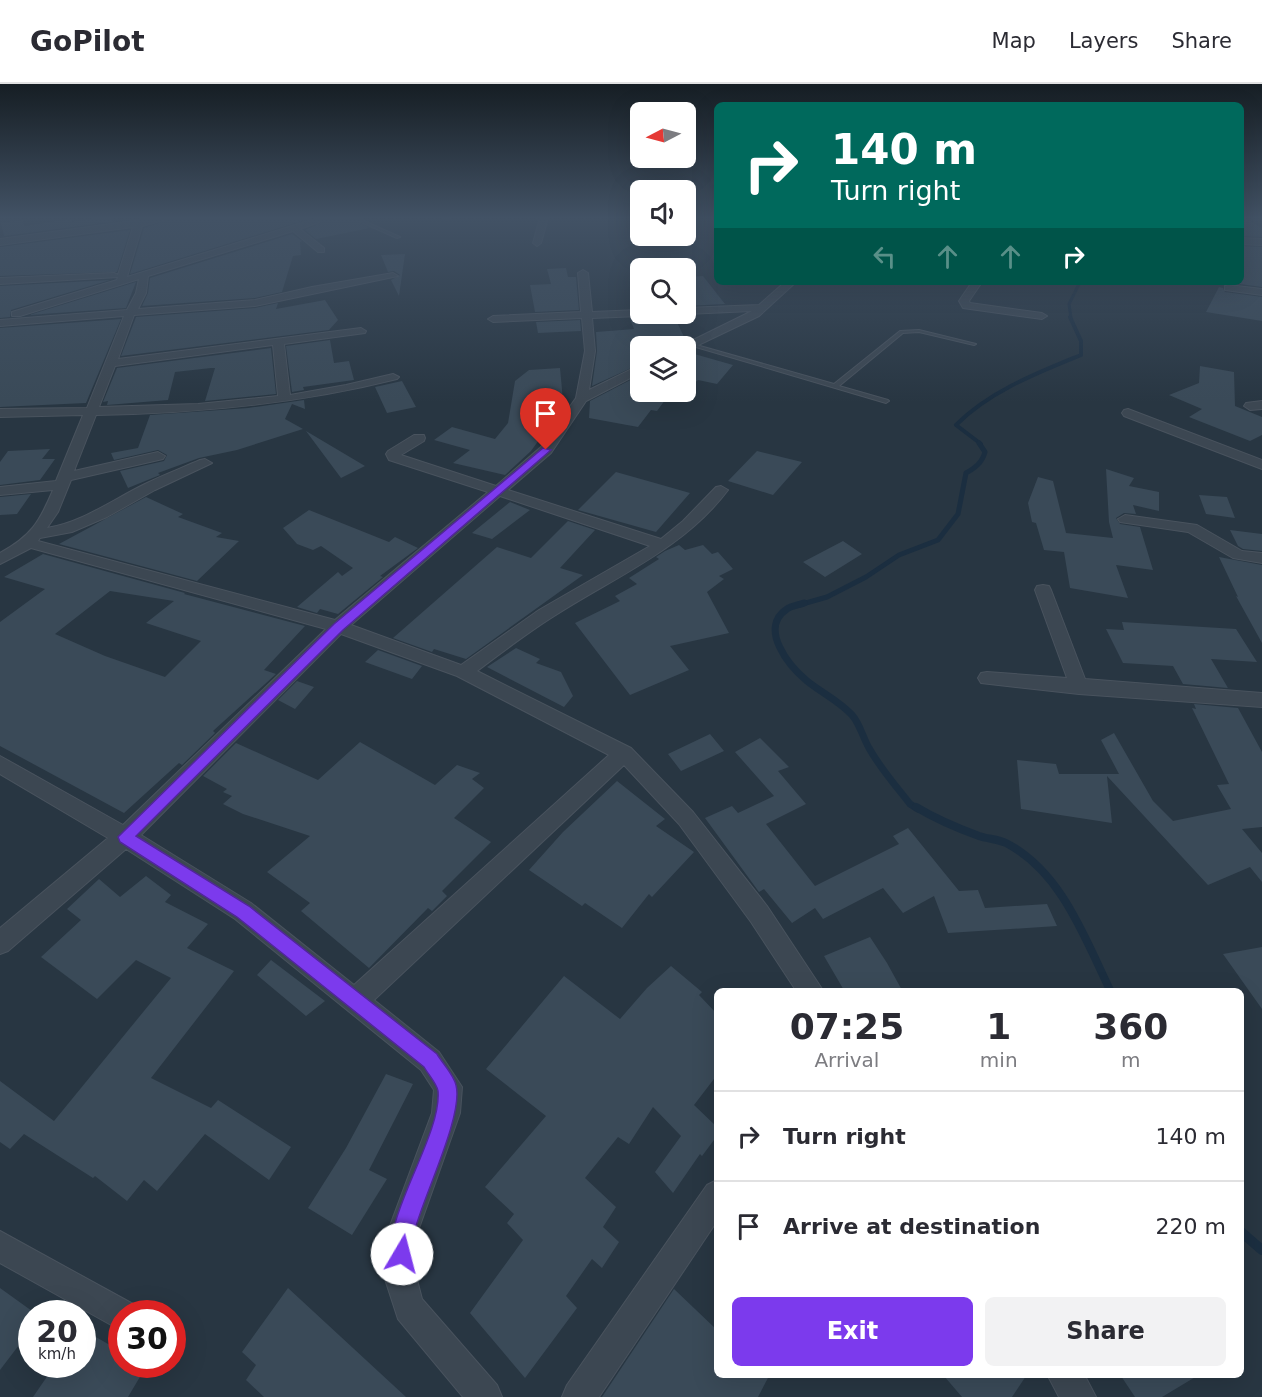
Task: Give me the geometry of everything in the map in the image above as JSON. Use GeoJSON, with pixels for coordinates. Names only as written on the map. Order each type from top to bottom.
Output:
{"type":"FeatureCollection","features":[{"type":"Feature","properties":{"kind":"street"},"geometry":{"type":"LineString","coordinates":[[0,281],[105,279]]}},
{"type":"Feature","properties":{"kind":"street"},"geometry":{"type":"LineString","coordinates":[[0,321],[121,279]]}},
{"type":"Feature","properties":{"kind":"street"},"geometry":{"type":"LineString","coordinates":[[32,538],[51,512],[130,314],[141,293],[143,279]]}},
{"type":"Feature","properties":{"kind":"street"},"geometry":{"type":"LineString","coordinates":[[0,321],[130,314],[255,303],[374,279]]}},
{"type":"Feature","properties":{"kind":"street"},"geometry":{"type":"LineString","coordinates":[[0,943],[125,837],[338,627],[546,450],[582,398],[590,351],[589,315],[584,279]]}},
{"type":"Feature","properties":{"kind":"street"},"geometry":{"type":"LineString","coordinates":[[696,342],[729,328],[762,308],[788,285]]}},
{"type":"Feature","properties":{"kind":"street"},"geometry":{"type":"LineString","coordinates":[[975,285],[964,301],[966,306],[1042,316]]}},
{"type":"Feature","properties":{"kind":"street"},"geometry":{"type":"LineString","coordinates":[[1227,288],[1262,292]]}},
{"type":"Feature","properties":{"kind":"street"},"geometry":{"type":"LineString","coordinates":[[696,311],[762,308]]}},
{"type":"Feature","properties":{"kind":"street"},"geometry":{"type":"LineString","coordinates":[[493,319],[630,313]]}},
{"type":"Feature","properties":{"kind":"street"},"geometry":{"type":"LineString","coordinates":[[111,363],[361,331]]}},
{"type":"Feature","properties":{"kind":"street"},"geometry":{"type":"LineString","coordinates":[[278,341],[284,399]]}},
{"type":"Feature","properties":{"kind":"street"},"geometry":{"type":"LineString","coordinates":[[582,398],[630,374]]}},
{"type":"Feature","properties":{"kind":"street"},"geometry":{"type":"LineString","coordinates":[[0,413],[92,411],[284,399],[346,391],[393,377]]}},
{"type":"Feature","properties":{"kind":"street"},"geometry":{"type":"LineString","coordinates":[[1128,413],[1262,465]]}},
{"type":"Feature","properties":{"kind":"street"},"geometry":{"type":"LineString","coordinates":[[419,438],[397,450],[393,454],[394,457],[501,490],[663,545]]}},
{"type":"Feature","properties":{"kind":"street"},"geometry":{"type":"LineString","coordinates":[[0,491],[64,481],[158,456]]}},
{"type":"Feature","properties":{"kind":"street"},"geometry":{"type":"LineString","coordinates":[[0,559],[32,538],[75,526],[102,514],[150,487],[205,463]]}},
{"type":"Feature","properties":{"kind":"street"},"geometry":{"type":"LineString","coordinates":[[463,672],[545,614],[663,545],[688,524],[721,490]]}},
{"type":"Feature","properties":{"kind":"street"},"geometry":{"type":"LineString","coordinates":[[1125,519],[1192,528],[1202,532],[1231,552],[1262,558]]}},
{"type":"Feature","properties":{"kind":"street"},"geometry":{"type":"LineString","coordinates":[[32,538],[338,627],[463,672],[624,753],[686,819],[759,914],[809,988]]}},
{"type":"Feature","properties":{"kind":"street"},"geometry":{"type":"LineString","coordinates":[[1043,590],[1079,687]]}},
{"type":"Feature","properties":{"kind":"street"},"geometry":{"type":"LineString","coordinates":[[987,678],[1262,700]]}},
{"type":"Feature","properties":{"kind":"street"},"geometry":{"type":"LineString","coordinates":[[356,1000],[624,753]]}},
{"type":"Feature","properties":{"kind":"street"},"geometry":{"type":"LineString","coordinates":[[0,764],[125,837],[243,911],[430,1061],[448,1087],[446,1113],[404,1231],[400,1276],[409,1308],[485,1397]]}},
{"type":"Feature","properties":{"kind":"street"},"geometry":{"type":"LineString","coordinates":[[579,1397],[714,1199]]}},
{"type":"Feature","properties":{"kind":"street"},"geometry":{"type":"LineString","coordinates":[[0,1246],[108,1307]]}},
{"type":"Feature","properties":{"kind":"street"},"geometry":{"type":"LineString","coordinates":[[1066,1378],[1079,1397]]}},
{"type":"Feature","properties":{"kind":"lane"},"geometry":{"type":"LineString","coordinates":[[836,386],[902,332],[919,331],[974,344]]}},
{"type":"Feature","properties":{"kind":"lane"},"geometry":{"type":"LineString","coordinates":[[696,348],[886,401]]}},
{"type":"Feature","properties":{"kind":"building"},"geometry":{"type":"Polygon","coordinates":[[[150,279],[286,279],[282,292],[255,298],[142,306],[148,293],[150,279]]]}},
{"type":"Feature","properties":{"kind":"building"},"geometry":{"type":"Polygon","coordinates":[[[401,279],[399,296],[391,280],[401,279]]]}},
{"type":"Feature","properties":{"kind":"building"},"geometry":{"type":"Polygon","coordinates":[[[550,279],[576,279],[579,310],[535,312],[530,285],[551,284],[550,279]]]}},
{"type":"Feature","properties":{"kind":"building"},"geometry":{"type":"Polygon","coordinates":[[[696,279],[706,279],[725,304],[696,305],[696,279]]]}},
{"type":"Feature","properties":{"kind":"building"},"geometry":{"type":"Polygon","coordinates":[[[1244,279],[1262,279],[1262,287],[1244,285],[1244,279]]]}},
{"type":"Feature","properties":{"kind":"building"},"geometry":{"type":"Polygon","coordinates":[[[110,280],[11,310],[10,317],[0,318],[0,286],[110,280]]]}},
{"type":"Feature","properties":{"kind":"building"},"geometry":{"type":"Polygon","coordinates":[[[136,282],[126,308],[29,315],[136,282]]]}},
{"type":"Feature","properties":{"kind":"building"},"geometry":{"type":"Polygon","coordinates":[[[1219,287],[1225,292],[1262,297],[1262,321],[1206,312],[1219,287]]]}},
{"type":"Feature","properties":{"kind":"building"},"geometry":{"type":"Polygon","coordinates":[[[325,300],[338,320],[329,330],[121,356],[136,317],[255,308],[278,303],[276,309],[325,300]]]}},
{"type":"Feature","properties":{"kind":"building"},"geometry":{"type":"Polygon","coordinates":[[[121,319],[86,403],[0,407],[0,328],[121,319]]]}},
{"type":"Feature","properties":{"kind":"building"},"geometry":{"type":"Polygon","coordinates":[[[580,320],[581,331],[538,333],[536,322],[580,320]]]}},
{"type":"Feature","properties":{"kind":"building"},"geometry":{"type":"Polygon","coordinates":[[[632,324],[678,324],[684,336],[630,336],[630,369],[592,386],[597,351],[596,332],[634,329],[632,324]]]}},
{"type":"Feature","properties":{"kind":"building"},"geometry":{"type":"Polygon","coordinates":[[[330,340],[334,363],[349,361],[354,380],[303,387],[304,390],[292,392],[286,346],[330,340]]]}},
{"type":"Feature","properties":{"kind":"building"},"geometry":{"type":"Polygon","coordinates":[[[271,348],[276,394],[205,401],[215,368],[211,368],[175,372],[168,400],[107,405],[108,401],[103,402],[117,368],[271,348]]]}},
{"type":"Feature","properties":{"kind":"building"},"geometry":{"type":"Polygon","coordinates":[[[696,354],[733,365],[717,384],[698,380],[696,382],[696,354]]]}},
{"type":"Feature","properties":{"kind":"building"},"geometry":{"type":"Polygon","coordinates":[[[1200,366],[1234,372],[1235,406],[1262,417],[1262,435],[1250,441],[1189,417],[1202,409],[1169,395],[1199,383],[1200,366]]]}},
{"type":"Feature","properties":{"kind":"building"},"geometry":{"type":"Polygon","coordinates":[[[560,368],[564,411],[559,412],[531,451],[505,475],[453,463],[470,450],[434,440],[452,427],[495,439],[508,423],[515,381],[529,370],[560,368]]]}},
{"type":"Feature","properties":{"kind":"building"},"geometry":{"type":"Polygon","coordinates":[[[630,380],[630,402],[664,402],[657,411],[651,410],[638,427],[589,418],[590,401],[630,380]]]}},
{"type":"Feature","properties":{"kind":"building"},"geometry":{"type":"Polygon","coordinates":[[[402,381],[416,407],[387,413],[375,387],[402,381]]]}},
{"type":"Feature","properties":{"kind":"building"},"geometry":{"type":"Polygon","coordinates":[[[304,400],[305,409],[292,404],[285,419],[303,429],[237,450],[199,458],[158,473],[160,475],[128,488],[120,471],[164,461],[167,455],[158,450],[114,460],[111,453],[138,448],[150,415],[248,408],[304,400]]]}},
{"type":"Feature","properties":{"kind":"building"},"geometry":{"type":"Polygon","coordinates":[[[306,431],[365,466],[341,478],[306,431]]]}},
{"type":"Feature","properties":{"kind":"building"},"geometry":{"type":"Polygon","coordinates":[[[50,449],[42,459],[55,459],[40,480],[0,485],[0,462],[8,451],[50,449]]]}},
{"type":"Feature","properties":{"kind":"building"},"geometry":{"type":"Polygon","coordinates":[[[757,451],[802,462],[773,495],[728,481],[757,451]]]}},
{"type":"Feature","properties":{"kind":"building"},"geometry":{"type":"Polygon","coordinates":[[[1106,469],[1134,478],[1129,486],[1159,492],[1159,511],[1133,505],[1136,514],[1124,513],[1116,518],[1120,524],[1140,527],[1153,570],[1116,565],[1128,598],[1070,588],[1064,552],[1044,550],[1036,523],[1032,522],[1028,503],[1038,477],[1053,481],[1066,533],[1113,538],[1109,522],[1106,469]]]}},
{"type":"Feature","properties":{"kind":"building"},"geometry":{"type":"Polygon","coordinates":[[[616,472],[690,493],[656,532],[578,510],[616,472]]]}},
{"type":"Feature","properties":{"kind":"building"},"geometry":{"type":"Polygon","coordinates":[[[31,494],[17,514],[0,515],[0,497],[31,494]]]}},
{"type":"Feature","properties":{"kind":"building"},"geometry":{"type":"Polygon","coordinates":[[[1199,495],[1227,497],[1235,518],[1206,514],[1199,495]]]}},
{"type":"Feature","properties":{"kind":"building"},"geometry":{"type":"Polygon","coordinates":[[[146,497],[183,514],[178,517],[222,533],[216,537],[239,541],[197,581],[59,544],[146,497]]]}},
{"type":"Feature","properties":{"kind":"building"},"geometry":{"type":"Polygon","coordinates":[[[510,502],[530,510],[492,539],[472,533],[510,502]]]}},
{"type":"Feature","properties":{"kind":"building"},"geometry":{"type":"Polygon","coordinates":[[[309,510],[389,542],[395,537],[418,548],[380,576],[383,577],[338,614],[320,609],[317,613],[297,607],[338,572],[342,576],[353,568],[321,546],[313,550],[297,544],[283,528],[309,510]]]}},
{"type":"Feature","properties":{"kind":"building"},"geometry":{"type":"Polygon","coordinates":[[[568,521],[595,530],[560,568],[583,575],[466,659],[434,649],[432,652],[393,638],[497,547],[531,558],[568,521]]]}},
{"type":"Feature","properties":{"kind":"building"},"geometry":{"type":"Polygon","coordinates":[[[1230,530],[1262,534],[1262,551],[1243,549],[1238,546],[1230,530]]]}},
{"type":"Feature","properties":{"kind":"building"},"geometry":{"type":"Polygon","coordinates":[[[843,541],[862,554],[825,577],[803,562],[843,541]]]}},
{"type":"Feature","properties":{"kind":"building"},"geometry":{"type":"Polygon","coordinates":[[[679,545],[685,550],[703,545],[712,554],[718,552],[733,569],[719,576],[724,579],[707,592],[729,633],[670,646],[689,670],[630,695],[575,623],[620,601],[615,596],[637,584],[629,578],[659,559],[656,557],[665,551],[679,545]]]}},
{"type":"Feature","properties":{"kind":"building"},"geometry":{"type":"Polygon","coordinates":[[[43,554],[305,626],[264,670],[276,674],[213,731],[215,733],[182,765],[179,763],[124,813],[0,746],[0,622],[45,589],[4,577],[43,554]],[[110,591],[55,634],[105,656],[165,677],[201,641],[146,623],[174,601],[110,591]]]}},
{"type":"Feature","properties":{"kind":"building"},"geometry":{"type":"Polygon","coordinates":[[[1219,557],[1262,565],[1262,643],[1236,596],[1238,597],[1219,557]]]}},
{"type":"Feature","properties":{"kind":"building"},"geometry":{"type":"Polygon","coordinates":[[[1122,622],[1236,629],[1257,662],[1211,659],[1228,688],[1183,684],[1173,666],[1123,663],[1106,629],[1124,630],[1122,622]]]}},
{"type":"Feature","properties":{"kind":"building"},"geometry":{"type":"Polygon","coordinates":[[[516,648],[540,659],[536,663],[561,672],[573,696],[564,707],[487,667],[516,648]]]}},
{"type":"Feature","properties":{"kind":"building"},"geometry":{"type":"Polygon","coordinates":[[[378,650],[422,666],[412,679],[365,662],[378,650]]]}},
{"type":"Feature","properties":{"kind":"building"},"geometry":{"type":"Polygon","coordinates":[[[297,681],[314,687],[295,709],[278,700],[297,681]]]}},
{"type":"Feature","properties":{"kind":"building"},"geometry":{"type":"Polygon","coordinates":[[[1194,704],[1238,708],[1262,752],[1262,827],[1242,829],[1262,853],[1262,882],[1250,867],[1208,885],[1107,776],[1112,823],[1021,809],[1017,760],[1056,764],[1059,774],[1119,774],[1101,740],[1114,733],[1153,801],[1173,821],[1231,809],[1217,785],[1229,784],[1192,708],[1196,709],[1194,704]]]}},
{"type":"Feature","properties":{"kind":"building"},"geometry":{"type":"Polygon","coordinates":[[[710,734],[724,751],[681,771],[668,754],[710,734]]]}},
{"type":"Feature","properties":{"kind":"building"},"geometry":{"type":"Polygon","coordinates":[[[760,738],[789,767],[778,771],[806,804],[766,824],[815,886],[899,844],[893,836],[908,828],[959,891],[978,890],[985,908],[1047,904],[1057,926],[948,933],[934,896],[903,913],[883,888],[823,919],[815,908],[792,923],[764,889],[759,892],[705,818],[732,806],[738,813],[774,796],[735,752],[760,738]]]}},
{"type":"Feature","properties":{"kind":"building"},"geometry":{"type":"Polygon","coordinates":[[[360,742],[435,785],[457,765],[480,773],[472,779],[484,788],[454,818],[491,842],[442,891],[447,896],[432,911],[428,908],[369,968],[301,911],[310,903],[267,872],[310,836],[243,814],[223,804],[232,796],[223,792],[227,789],[203,776],[236,743],[318,780],[360,742]]]}},
{"type":"Feature","properties":{"kind":"building"},"geometry":{"type":"Polygon","coordinates":[[[617,781],[665,819],[656,826],[694,852],[652,897],[649,894],[622,928],[585,903],[582,906],[529,870],[563,832],[617,781]]]}},
{"type":"Feature","properties":{"kind":"building"},"geometry":{"type":"Polygon","coordinates":[[[146,876],[171,895],[165,902],[208,924],[187,948],[234,971],[151,1078],[211,1108],[218,1100],[291,1147],[269,1180],[205,1134],[157,1191],[144,1180],[127,1201],[95,1176],[93,1178],[24,1134],[10,1149],[0,1142],[0,1081],[54,1121],[171,978],[136,960],[97,999],[41,957],[81,920],[67,909],[99,879],[120,897],[146,876]]]}},
{"type":"Feature","properties":{"kind":"building"},"geometry":{"type":"Polygon","coordinates":[[[870,937],[901,988],[843,988],[824,956],[870,937]]]}},
{"type":"Feature","properties":{"kind":"building"},"geometry":{"type":"Polygon","coordinates":[[[1262,947],[1262,1009],[1223,954],[1262,947]]]}},
{"type":"Feature","properties":{"kind":"building"},"geometry":{"type":"Polygon","coordinates":[[[271,960],[325,1001],[306,1016],[257,975],[271,960]]]}},
{"type":"Feature","properties":{"kind":"building"},"geometry":{"type":"Polygon","coordinates":[[[671,966],[702,992],[699,995],[714,1011],[714,1079],[694,1105],[714,1124],[714,1140],[702,1156],[700,1154],[673,1193],[655,1172],[681,1136],[653,1107],[629,1144],[618,1137],[585,1178],[616,1207],[603,1227],[619,1242],[602,1268],[592,1259],[566,1296],[577,1308],[525,1378],[470,1313],[523,1240],[507,1223],[514,1214],[485,1187],[546,1116],[486,1069],[564,976],[620,1019],[647,988],[671,966]]]}},
{"type":"Feature","properties":{"kind":"building"},"geometry":{"type":"Polygon","coordinates":[[[386,1074],[413,1084],[369,1170],[387,1179],[352,1235],[308,1208],[346,1148],[386,1074]]]}},
{"type":"Feature","properties":{"kind":"building"},"geometry":{"type":"Polygon","coordinates":[[[0,1288],[18,1301],[18,1346],[0,1370],[0,1288]]]}},
{"type":"Feature","properties":{"kind":"building"},"geometry":{"type":"Polygon","coordinates":[[[288,1288],[406,1397],[264,1397],[246,1380],[256,1365],[242,1352],[288,1288]]]}},
{"type":"Feature","properties":{"kind":"building"},"geometry":{"type":"Polygon","coordinates":[[[674,1289],[714,1327],[714,1378],[768,1378],[758,1397],[602,1397],[674,1289]]]}},
{"type":"Feature","properties":{"kind":"building"},"geometry":{"type":"Polygon","coordinates":[[[96,1337],[108,1344],[108,1378],[139,1378],[128,1397],[33,1397],[46,1378],[96,1378],[96,1337]]]}},
{"type":"Feature","properties":{"kind":"building"},"geometry":{"type":"Polygon","coordinates":[[[946,1378],[1025,1378],[1012,1397],[962,1397],[946,1378]]]}},
{"type":"Feature","properties":{"kind":"building"},"geometry":{"type":"Polygon","coordinates":[[[1122,1378],[1194,1378],[1162,1397],[1135,1397],[1122,1378]]]}},
{"type":"Feature","properties":{"kind":"waterway"},"geometry":{"type":"LineString","coordinates":[[1071,318],[1069,304],[1078,285]]}},
{"type":"Feature","properties":{"kind":"waterway"},"geometry":{"type":"LineString","coordinates":[[981,444],[956,425],[969,413],[999,393],[1031,376],[1081,355],[1081,341],[1070,317]]}},
{"type":"Feature","properties":{"kind":"waterway"},"geometry":{"type":"LineString","coordinates":[[799,605],[827,597],[866,577],[899,555],[938,540],[958,514],[966,473],[978,465],[984,456],[985,452],[979,443]]}},
{"type":"Feature","properties":{"kind":"waterway"},"geometry":{"type":"LineString","coordinates":[[804,603],[789,608],[779,617],[775,626],[779,646],[785,657],[800,674],[852,715],[878,763],[910,804],[918,809]]}},
{"type":"Feature","properties":{"kind":"waterway"},"geometry":{"type":"LineString","coordinates":[[916,807],[963,830],[1006,843],[1026,856],[1042,871],[1070,908],[1109,988]]}},
{"type":"Feature","properties":{"kind":"waterway"},"geometry":{"type":"LineString","coordinates":[[1244,1234],[1262,1250]]}},
{"type":"Feature","properties":{"kind":"route"},"geometry":{"type":"LineString","coordinates":[[402,1254],[404,1231],[446,1113],[448,1087],[430,1061],[243,911],[125,837],[338,627],[546,450]]}}]}
